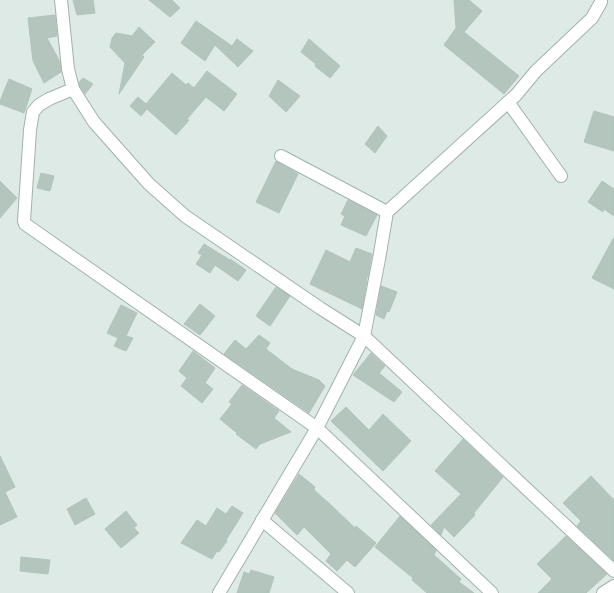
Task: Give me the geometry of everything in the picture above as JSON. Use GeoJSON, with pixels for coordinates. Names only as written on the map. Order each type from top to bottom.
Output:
{"type":"FeatureCollection","features":[{"type":"Feature","properties":{"kind":"street"},"geometry":{"type":"LineString","coordinates":[[61,0],[68,69],[72,89],[94,122],[149,184],[186,216],[320,308],[364,336],[614,571]]}},
{"type":"Feature","properties":{"kind":"street"},"geometry":{"type":"LineString","coordinates":[[219,593],[317,428],[364,336],[387,212],[516,95],[536,71],[592,18],[601,0]]}},
{"type":"Feature","properties":{"kind":"street"},"geometry":{"type":"LineString","coordinates":[[72,89],[48,99],[39,105],[33,112],[29,138],[25,224],[317,428],[492,593]]}},
{"type":"Feature","properties":{"kind":"street"},"geometry":{"type":"LineString","coordinates":[[508,102],[561,176]]}},
{"type":"Feature","properties":{"kind":"street"},"geometry":{"type":"LineString","coordinates":[[281,156],[387,212]]}},
{"type":"Feature","properties":{"kind":"street"},"geometry":{"type":"LineString","coordinates":[[262,520],[348,593]]}},
{"type":"Feature","properties":{"kind":"street"},"geometry":{"type":"LineString","coordinates":[[603,593],[614,586]]}},
{"type":"Feature","properties":{"kind":"building"},"geometry":{"type":"Polygon","coordinates":[[[73,0],[93,0],[95,13],[77,15],[73,0]]]}},
{"type":"Feature","properties":{"kind":"building"},"geometry":{"type":"Polygon","coordinates":[[[149,0],[172,0],[180,8],[170,17],[149,0]]]}},
{"type":"Feature","properties":{"kind":"building"},"geometry":{"type":"Polygon","coordinates":[[[454,0],[469,0],[482,11],[464,32],[519,76],[504,94],[444,45],[456,28],[454,0]]]}},
{"type":"Feature","properties":{"kind":"building"},"geometry":{"type":"Polygon","coordinates":[[[55,15],[57,36],[47,38],[60,62],[61,72],[44,83],[33,61],[28,18],[55,15]]]}},
{"type":"Feature","properties":{"kind":"building"},"geometry":{"type":"Polygon","coordinates":[[[196,21],[232,46],[237,39],[253,51],[238,67],[215,45],[205,61],[181,43],[196,21]]]}},
{"type":"Feature","properties":{"kind":"building"},"geometry":{"type":"Polygon","coordinates":[[[139,27],[155,42],[142,55],[144,57],[119,94],[125,63],[110,47],[112,38],[116,33],[132,36],[139,27]]]}},
{"type":"Feature","properties":{"kind":"building"},"geometry":{"type":"Polygon","coordinates":[[[309,39],[340,66],[330,78],[301,52],[309,39]]]}},
{"type":"Feature","properties":{"kind":"building"},"geometry":{"type":"Polygon","coordinates":[[[207,71],[237,94],[224,111],[206,97],[187,119],[189,120],[176,135],[147,109],[141,116],[130,106],[138,97],[146,104],[172,73],[186,85],[188,83],[194,88],[207,71]]]}},
{"type":"Feature","properties":{"kind":"building"},"geometry":{"type":"Polygon","coordinates":[[[83,78],[93,84],[85,94],[79,82],[83,78]]]}},
{"type":"Feature","properties":{"kind":"building"},"geometry":{"type":"Polygon","coordinates":[[[9,79],[32,89],[24,113],[0,104],[9,79]]]}},
{"type":"Feature","properties":{"kind":"building"},"geometry":{"type":"Polygon","coordinates":[[[278,80],[300,96],[286,112],[269,96],[278,80]]]}},
{"type":"Feature","properties":{"kind":"building"},"geometry":{"type":"Polygon","coordinates":[[[594,111],[614,117],[614,151],[584,142],[594,111]]]}},
{"type":"Feature","properties":{"kind":"building"},"geometry":{"type":"Polygon","coordinates":[[[378,126],[387,136],[375,153],[365,144],[378,126]]]}},
{"type":"Feature","properties":{"kind":"building"},"geometry":{"type":"Polygon","coordinates":[[[276,161],[298,174],[279,213],[256,202],[276,161]]]}},
{"type":"Feature","properties":{"kind":"building"},"geometry":{"type":"Polygon","coordinates":[[[41,173],[54,176],[50,191],[37,188],[41,173]]]}},
{"type":"Feature","properties":{"kind":"building"},"geometry":{"type":"Polygon","coordinates":[[[0,181],[17,198],[0,218],[0,181]]]}},
{"type":"Feature","properties":{"kind":"building"},"geometry":{"type":"Polygon","coordinates":[[[602,181],[614,189],[614,216],[604,209],[603,212],[588,202],[602,181]]]}},
{"type":"Feature","properties":{"kind":"building"},"geometry":{"type":"Polygon","coordinates":[[[348,200],[377,215],[366,236],[341,225],[345,216],[341,214],[348,200]]]}},
{"type":"Feature","properties":{"kind":"building"},"geometry":{"type":"Polygon","coordinates":[[[614,237],[614,289],[592,278],[614,237]]]}},
{"type":"Feature","properties":{"kind":"building"},"geometry":{"type":"Polygon","coordinates":[[[204,244],[246,270],[238,281],[215,265],[210,273],[196,264],[202,255],[198,253],[204,244]]]}},
{"type":"Feature","properties":{"kind":"building"},"geometry":{"type":"Polygon","coordinates":[[[356,248],[372,254],[366,280],[362,309],[310,284],[326,250],[350,262],[356,248]]]}},
{"type":"Feature","properties":{"kind":"building"},"geometry":{"type":"Polygon","coordinates":[[[381,286],[397,292],[389,312],[387,311],[384,319],[376,315],[381,286]]]}},
{"type":"Feature","properties":{"kind":"building"},"geometry":{"type":"Polygon","coordinates":[[[276,287],[290,296],[270,326],[256,316],[276,287]]]}},
{"type":"Feature","properties":{"kind":"building"},"geometry":{"type":"Polygon","coordinates":[[[200,304],[215,316],[200,335],[184,324],[200,304]]]}},
{"type":"Feature","properties":{"kind":"building"},"geometry":{"type":"Polygon","coordinates":[[[121,305],[137,313],[126,336],[133,338],[126,351],[114,346],[118,338],[107,333],[121,305]]]}},
{"type":"Feature","properties":{"kind":"building"},"geometry":{"type":"Polygon","coordinates":[[[259,335],[270,343],[266,349],[292,369],[319,380],[325,386],[309,413],[224,354],[235,340],[246,349],[259,335]]]}},
{"type":"Feature","properties":{"kind":"building"},"geometry":{"type":"Polygon","coordinates":[[[193,351],[215,368],[205,383],[213,389],[202,403],[181,386],[187,378],[179,371],[193,351]]]}},
{"type":"Feature","properties":{"kind":"building"},"geometry":{"type":"Polygon","coordinates":[[[371,353],[385,366],[379,373],[402,392],[394,402],[353,375],[371,353]]]}},
{"type":"Feature","properties":{"kind":"building"},"geometry":{"type":"Polygon","coordinates":[[[242,385],[279,411],[274,418],[291,432],[260,444],[256,449],[236,434],[237,433],[220,419],[232,404],[229,402],[242,385]]]}},
{"type":"Feature","properties":{"kind":"building"},"geometry":{"type":"Polygon","coordinates":[[[346,407],[369,430],[383,414],[411,441],[383,471],[331,421],[346,407]]]}},
{"type":"Feature","properties":{"kind":"building"},"geometry":{"type":"Polygon","coordinates":[[[463,439],[503,477],[474,513],[475,515],[454,537],[444,527],[441,535],[431,525],[461,494],[435,471],[463,439]]]}},
{"type":"Feature","properties":{"kind":"building"},"geometry":{"type":"Polygon","coordinates":[[[0,456],[15,487],[5,492],[17,517],[0,525],[0,456]]]}},
{"type":"Feature","properties":{"kind":"building"},"geometry":{"type":"Polygon","coordinates":[[[299,474],[315,487],[314,490],[355,528],[356,526],[376,543],[355,567],[347,560],[337,571],[326,561],[331,554],[304,527],[297,535],[275,513],[299,474]]]}},
{"type":"Feature","properties":{"kind":"building"},"geometry":{"type":"Polygon","coordinates":[[[591,476],[614,500],[614,561],[577,526],[581,521],[563,503],[591,476]]]}},
{"type":"Feature","properties":{"kind":"building"},"geometry":{"type":"Polygon","coordinates":[[[86,498],[95,514],[75,525],[67,509],[86,498]]]}},
{"type":"Feature","properties":{"kind":"building"},"geometry":{"type":"Polygon","coordinates":[[[232,506],[243,513],[226,540],[227,541],[219,552],[217,551],[212,559],[181,543],[197,520],[206,526],[217,508],[226,514],[232,506]]]}},
{"type":"Feature","properties":{"kind":"building"},"geometry":{"type":"Polygon","coordinates":[[[126,511],[137,525],[134,528],[139,533],[121,548],[105,529],[126,511]]]}},
{"type":"Feature","properties":{"kind":"building"},"geometry":{"type":"Polygon","coordinates":[[[400,516],[436,550],[434,555],[461,579],[459,582],[474,593],[427,593],[412,580],[413,578],[375,547],[400,516]]]}},
{"type":"Feature","properties":{"kind":"building"},"geometry":{"type":"Polygon","coordinates":[[[566,536],[607,574],[586,593],[538,593],[552,579],[537,564],[566,536]]]}},
{"type":"Feature","properties":{"kind":"building"},"geometry":{"type":"Polygon","coordinates":[[[21,557],[50,560],[48,574],[20,571],[21,557]]]}},
{"type":"Feature","properties":{"kind":"building"},"geometry":{"type":"Polygon","coordinates":[[[251,570],[274,577],[269,593],[237,593],[244,572],[249,574],[251,570]]]}}]}
